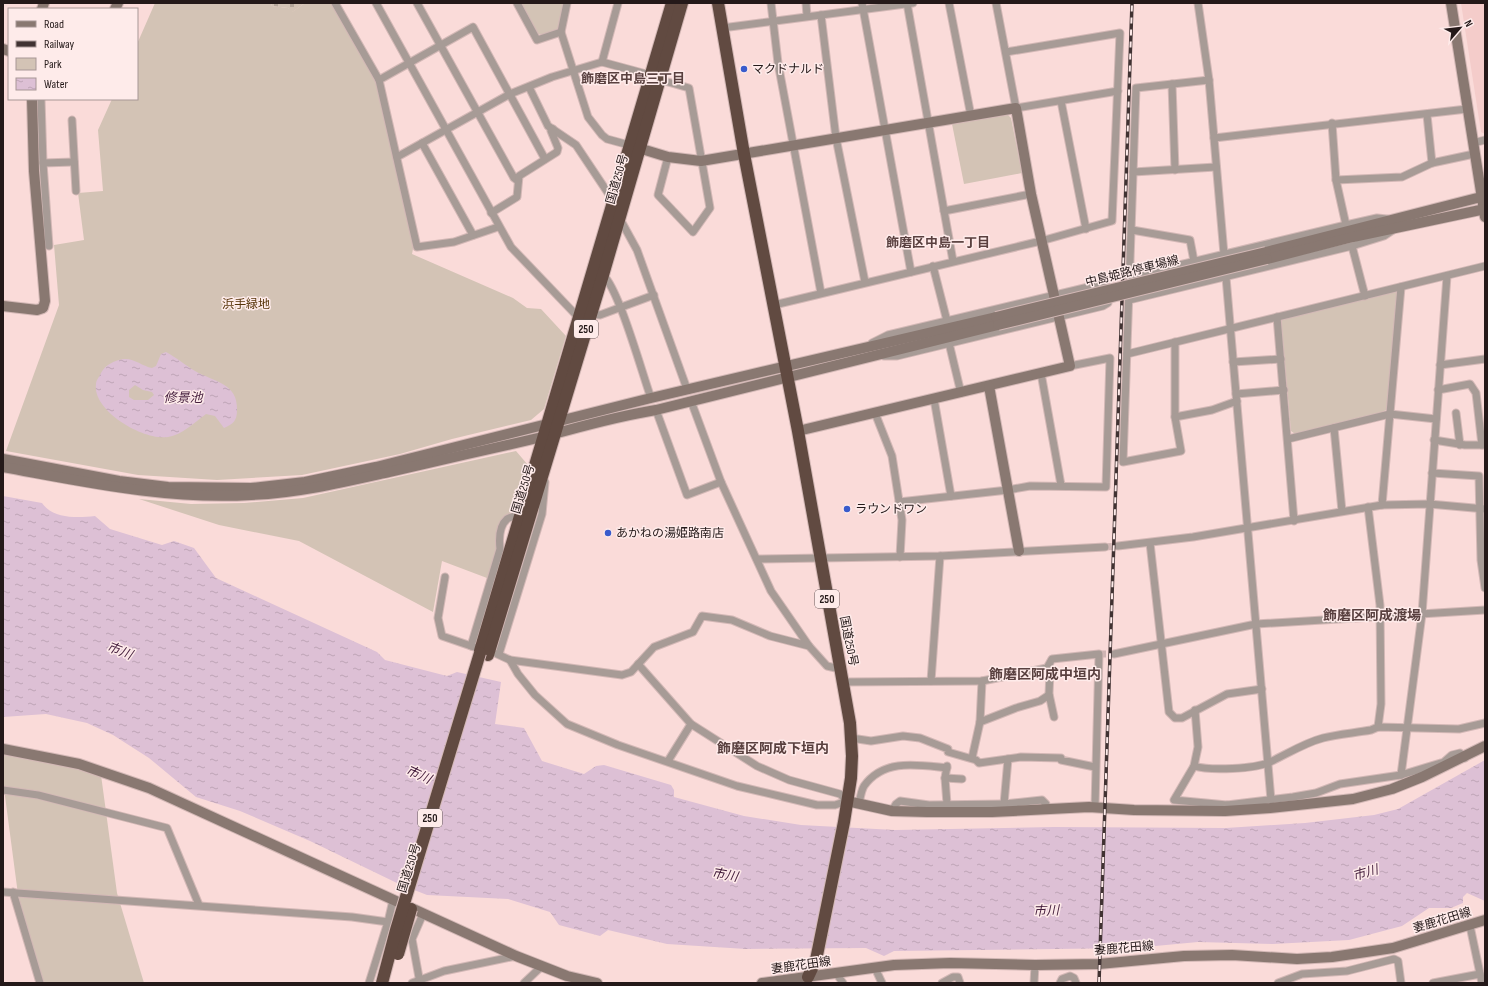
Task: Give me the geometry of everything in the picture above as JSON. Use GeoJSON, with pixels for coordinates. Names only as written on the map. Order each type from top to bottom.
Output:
{"type":"FeatureCollection","features":[{"type":"Feature","properties":{"kind":"highway","name":"国道250号"},"geometry":{"type":"LineString","coordinates":[[655,78],[672,3]]}},
{"type":"Feature","properties":{"kind":"highway","name":"国道250号"},"geometry":{"type":"LineString","coordinates":[[382,983],[396,930],[544,469],[551,429],[578,316],[614,198],[634,147],[655,78],[682,3]]}},
{"type":"Feature","properties":{"kind":"highway","name":"国道250号"},"geometry":{"type":"LineString","coordinates":[[718,3],[744,154],[798,431],[840,669],[844,682],[851,738],[852,756],[844,822],[812,979]]}},
{"type":"Feature","properties":{"kind":"highway","name":"国道250号"},"geometry":{"type":"LineString","coordinates":[[390,983],[485,651],[519,514],[551,429],[591,314],[620,219],[634,147]]}},
{"type":"Feature","properties":{"kind":"street"},"geometry":{"type":"LineString","coordinates":[[335,3],[379,80],[417,247],[440,245],[498,228]]}},
{"type":"Feature","properties":{"kind":"street"},"geometry":{"type":"LineString","coordinates":[[376,3],[498,228],[511,247],[578,316]]}},
{"type":"Feature","properties":{"kind":"street"},"geometry":{"type":"LineString","coordinates":[[417,3],[514,178],[518,181]]}},
{"type":"Feature","properties":{"kind":"street"},"geometry":{"type":"LineString","coordinates":[[517,3],[537,40],[562,32]]}},
{"type":"Feature","properties":{"kind":"street"},"geometry":{"type":"LineString","coordinates":[[568,3],[562,32],[588,117],[607,139],[668,157],[702,161],[794,144],[1118,91]]}},
{"type":"Feature","properties":{"kind":"street"},"geometry":{"type":"LineString","coordinates":[[602,62],[618,3]]}},
{"type":"Feature","properties":{"kind":"street"},"geometry":{"type":"LineString","coordinates":[[771,3],[778,63],[821,293]]}},
{"type":"Feature","properties":{"kind":"street"},"geometry":{"type":"LineString","coordinates":[[806,3],[807,16]]}},
{"type":"Feature","properties":{"kind":"street"},"geometry":{"type":"LineString","coordinates":[[722,28],[774,20],[822,15],[862,7],[913,3]]}},
{"type":"Feature","properties":{"kind":"street"},"geometry":{"type":"LineString","coordinates":[[949,3],[971,116]]}},
{"type":"Feature","properties":{"kind":"street"},"geometry":{"type":"LineString","coordinates":[[996,3],[1031,194],[1070,366]]}},
{"type":"Feature","properties":{"kind":"street"},"geometry":{"type":"LineString","coordinates":[[1198,3],[1209,80],[1271,800]]}},
{"type":"Feature","properties":{"kind":"street"},"geometry":{"type":"LineString","coordinates":[[1451,3],[1474,154],[1485,212]]}},
{"type":"Feature","properties":{"kind":"street"},"geometry":{"type":"LineString","coordinates":[[907,4],[953,261]]}},
{"type":"Feature","properties":{"kind":"street"},"geometry":{"type":"LineString","coordinates":[[862,7],[911,272]]}},
{"type":"Feature","properties":{"kind":"street"},"geometry":{"type":"LineString","coordinates":[[822,15],[836,138],[865,282]]}},
{"type":"Feature","properties":{"kind":"street"},"geometry":{"type":"LineString","coordinates":[[379,80],[473,27],[545,159]]}},
{"type":"Feature","properties":{"kind":"street"},"geometry":{"type":"LineString","coordinates":[[774,305],[1041,241],[1112,221],[1120,33],[1006,52]]}},
{"type":"Feature","properties":{"kind":"street"},"geometry":{"type":"LineString","coordinates":[[397,157],[510,94],[574,70],[602,62],[689,88],[710,208],[693,232],[658,196],[668,157]]}},
{"type":"Feature","properties":{"kind":"street"},"geometry":{"type":"LineString","coordinates":[[1175,342],[1175,417],[1180,451],[1123,462],[1136,88],[1209,80]]}},
{"type":"Feature","properties":{"kind":"street"},"geometry":{"type":"LineString","coordinates":[[1172,84],[1175,170]]}},
{"type":"Feature","properties":{"kind":"street"},"geometry":{"type":"LineString","coordinates":[[529,87],[548,126],[576,145],[610,196],[614,198]]}},
{"type":"Feature","properties":{"kind":"street"},"geometry":{"type":"LineString","coordinates":[[3,306],[37,310],[43,308],[45,301],[34,171],[32,100]]}},
{"type":"Feature","properties":{"kind":"street"},"geometry":{"type":"LineString","coordinates":[[40,100],[49,246]]}},
{"type":"Feature","properties":{"kind":"street"},"geometry":{"type":"LineString","coordinates":[[1061,101],[1086,229]]}},
{"type":"Feature","properties":{"kind":"street"},"geometry":{"type":"LineString","coordinates":[[1214,138],[1332,123],[1427,115],[1467,109]]}},
{"type":"Feature","properties":{"kind":"street"},"geometry":{"type":"LineString","coordinates":[[1427,115],[1432,163]]}},
{"type":"Feature","properties":{"kind":"street"},"geometry":{"type":"LineString","coordinates":[[72,120],[76,190]]}},
{"type":"Feature","properties":{"kind":"street"},"geometry":{"type":"LineString","coordinates":[[1332,123],[1336,180],[1346,225]]}},
{"type":"Feature","properties":{"kind":"street"},"geometry":{"type":"LineString","coordinates":[[491,213],[517,197],[519,176],[557,152],[558,148],[551,131],[553,129]]}},
{"type":"Feature","properties":{"kind":"street"},"geometry":{"type":"LineString","coordinates":[[1473,143],[1485,140]]}},
{"type":"Feature","properties":{"kind":"street"},"geometry":{"type":"LineString","coordinates":[[422,143],[473,236]]}},
{"type":"Feature","properties":{"kind":"street"},"geometry":{"type":"LineString","coordinates":[[1336,180],[1402,178],[1432,163],[1474,154]]}},
{"type":"Feature","properties":{"kind":"street"},"geometry":{"type":"LineString","coordinates":[[43,163],[74,162]]}},
{"type":"Feature","properties":{"kind":"street"},"geometry":{"type":"LineString","coordinates":[[1133,172],[1216,167]]}},
{"type":"Feature","properties":{"kind":"street"},"geometry":{"type":"LineString","coordinates":[[944,211],[1031,194]]}},
{"type":"Feature","properties":{"kind":"street","name":"中島姫路停車場線"},"geometry":{"type":"LineString","coordinates":[[1267,255],[1389,220],[1483,196]]}},
{"type":"Feature","properties":{"kind":"street","name":"中島姫路停車場線"},"geometry":{"type":"LineString","coordinates":[[786,371],[871,356],[997,321],[1267,255],[1485,212]]}},
{"type":"Feature","properties":{"kind":"street"},"geometry":{"type":"LineString","coordinates":[[1129,277],[1377,218],[1389,220]]}},
{"type":"Feature","properties":{"kind":"street"},"geometry":{"type":"LineString","coordinates":[[620,219],[637,250],[687,389]]}},
{"type":"Feature","properties":{"kind":"street"},"geometry":{"type":"LineString","coordinates":[[1132,230],[1190,240],[1194,261]]}},
{"type":"Feature","properties":{"kind":"street"},"geometry":{"type":"LineString","coordinates":[[1129,300],[1352,246],[1384,236],[1393,230]]}},
{"type":"Feature","properties":{"kind":"street"},"geometry":{"type":"LineString","coordinates":[[1352,246],[1365,296]]}},
{"type":"Feature","properties":{"kind":"street"},"geometry":{"type":"LineString","coordinates":[[933,266],[947,321]]}},
{"type":"Feature","properties":{"kind":"street"},"geometry":{"type":"LineString","coordinates":[[1127,354],[1485,266]]}},
{"type":"Feature","properties":{"kind":"street"},"geometry":{"type":"LineString","coordinates":[[603,275],[609,280],[620,308],[650,398]]}},
{"type":"Feature","properties":{"kind":"street"},"geometry":{"type":"LineString","coordinates":[[1400,775],[1408,728],[1422,614],[1447,276]]}},
{"type":"Feature","properties":{"kind":"street"},"geometry":{"type":"LineString","coordinates":[[865,346],[888,335],[1101,284],[1106,286],[1108,303],[1103,306],[897,356],[871,356]]}},
{"type":"Feature","properties":{"kind":"street"},"geometry":{"type":"LineString","coordinates":[[1382,504],[1401,287]]}},
{"type":"Feature","properties":{"kind":"street"},"geometry":{"type":"LineString","coordinates":[[591,314],[600,315],[654,295]]}},
{"type":"Feature","properties":{"kind":"street"},"geometry":{"type":"LineString","coordinates":[[1277,317],[1294,521]]}},
{"type":"Feature","properties":{"kind":"street","name":"中島姫路停車場線"},"geometry":{"type":"LineString","coordinates":[[786,371],[865,346],[997,321]]}},
{"type":"Feature","properties":{"kind":"street"},"geometry":{"type":"LineString","coordinates":[[949,343],[960,393]]}},
{"type":"Feature","properties":{"kind":"street"},"geometry":{"type":"LineString","coordinates":[[798,431],[1070,366],[1110,358],[1106,487],[1061,485],[1030,486],[1008,490],[900,502]]}},
{"type":"Feature","properties":{"kind":"street"},"geometry":{"type":"LineString","coordinates":[[1233,362],[1281,359]]}},
{"type":"Feature","properties":{"kind":"street"},"geometry":{"type":"LineString","coordinates":[[1440,365],[1485,359]]}},
{"type":"Feature","properties":{"kind":"street"},"geometry":{"type":"LineString","coordinates":[[551,429],[650,398],[687,389],[786,371]]}},
{"type":"Feature","properties":{"kind":"street"},"geometry":{"type":"LineString","coordinates":[[3,467],[120,489],[162,494],[211,496],[253,495],[316,484],[551,429],[656,410],[692,401],[786,371]]}},
{"type":"Feature","properties":{"kind":"street"},"geometry":{"type":"LineString","coordinates":[[1041,374],[1061,485]]}},
{"type":"Feature","properties":{"kind":"street"},"geometry":{"type":"LineString","coordinates":[[1434,440],[1460,445],[1484,445],[1476,393],[1470,384],[1438,390]]}},
{"type":"Feature","properties":{"kind":"street"},"geometry":{"type":"LineString","coordinates":[[990,386],[1019,551]]}},
{"type":"Feature","properties":{"kind":"street"},"geometry":{"type":"LineString","coordinates":[[1175,417],[1212,410],[1236,398],[1284,390]]}},
{"type":"Feature","properties":{"kind":"street"},"geometry":{"type":"LineString","coordinates":[[934,399],[951,496]]}},
{"type":"Feature","properties":{"kind":"street"},"geometry":{"type":"LineString","coordinates":[[692,401],[721,482],[771,591],[809,646],[827,666],[840,669]]}},
{"type":"Feature","properties":{"kind":"street"},"geometry":{"type":"LineString","coordinates":[[656,410],[687,495],[721,482]]}},
{"type":"Feature","properties":{"kind":"street"},"geometry":{"type":"LineString","coordinates":[[875,413],[892,456],[900,502],[902,520],[900,557]]}},
{"type":"Feature","properties":{"kind":"street"},"geometry":{"type":"LineString","coordinates":[[1456,413],[1460,445]]}},
{"type":"Feature","properties":{"kind":"street"},"geometry":{"type":"LineString","coordinates":[[1288,439],[1390,414],[1436,419]]}},
{"type":"Feature","properties":{"kind":"street"},"geometry":{"type":"LineString","coordinates":[[1334,428],[1342,511]]}},
{"type":"Feature","properties":{"kind":"street"},"geometry":{"type":"LineString","coordinates":[[3,459],[119,481],[168,487],[251,488],[316,484]]}},
{"type":"Feature","properties":{"kind":"street"},"geometry":{"type":"LineString","coordinates":[[1432,473],[1478,476],[1482,508],[1481,560],[1485,588]]}},
{"type":"Feature","properties":{"kind":"street"},"geometry":{"type":"LineString","coordinates":[[1118,546],[1150,543],[1294,521],[1382,504],[1429,504],[1482,508]]}},
{"type":"Feature","properties":{"kind":"street"},"geometry":{"type":"LineString","coordinates":[[1368,507],[1380,605],[1381,704],[1378,727]]}},
{"type":"Feature","properties":{"kind":"street"},"geometry":{"type":"LineString","coordinates":[[1150,543],[1169,712],[1175,718],[1182,718],[1227,694],[1262,689]]}},
{"type":"Feature","properties":{"kind":"street"},"geometry":{"type":"LineString","coordinates":[[757,559],[940,556],[1105,547]]}},
{"type":"Feature","properties":{"kind":"street"},"geometry":{"type":"LineString","coordinates":[[931,681],[940,556]]}},
{"type":"Feature","properties":{"kind":"street"},"geometry":{"type":"LineString","coordinates":[[445,577],[438,618],[442,636],[510,660],[622,675],[631,672],[654,647],[693,632],[702,616],[732,620],[770,636],[809,646]]}},
{"type":"Feature","properties":{"kind":"street"},"geometry":{"type":"LineString","coordinates":[[1114,654],[1256,624],[1379,615],[1485,610]]}},
{"type":"Feature","properties":{"kind":"street"},"geometry":{"type":"LineString","coordinates":[[1054,717],[1049,695],[1050,672],[1048,668],[1052,659],[1099,654],[1095,807]]}},
{"type":"Feature","properties":{"kind":"street"},"geometry":{"type":"LineString","coordinates":[[510,660],[518,674],[535,695],[567,724],[618,745],[737,786],[816,805],[835,805],[847,801]]}},
{"type":"Feature","properties":{"kind":"street"},"geometry":{"type":"LineString","coordinates":[[638,664],[691,724],[757,766],[790,780],[840,794],[847,801],[892,811],[992,812],[1095,807],[1134,810],[1318,804],[1353,799],[1407,783],[1465,758],[1485,746]]}},
{"type":"Feature","properties":{"kind":"street"},"geometry":{"type":"LineString","coordinates":[[844,682],[982,681],[1048,668]]}},
{"type":"Feature","properties":{"kind":"street"},"geometry":{"type":"LineString","coordinates":[[972,758],[980,722],[982,681]]}},
{"type":"Feature","properties":{"kind":"street"},"geometry":{"type":"LineString","coordinates":[[980,722],[1022,706],[1040,701],[1049,695]]}},
{"type":"Feature","properties":{"kind":"street"},"geometry":{"type":"LineString","coordinates":[[1195,710],[1198,747],[1194,766],[1174,800],[1226,808],[1316,792],[1340,784],[1400,775],[1444,762],[1452,755],[1460,753],[1465,758]]}},
{"type":"Feature","properties":{"kind":"street"},"geometry":{"type":"LineString","coordinates":[[1194,766],[1204,769],[1231,768],[1268,763],[1295,748],[1323,738],[1371,730],[1378,727],[1460,729],[1485,723]]}},
{"type":"Feature","properties":{"kind":"street"},"geometry":{"type":"LineString","coordinates":[[668,761],[691,724]]}},
{"type":"Feature","properties":{"kind":"street"},"geometry":{"type":"LineString","coordinates":[[851,738],[871,741],[903,736],[920,738],[948,748],[948,752],[972,758],[979,763],[1021,757],[1061,758],[1061,760],[1095,768]]}},
{"type":"Feature","properties":{"kind":"street"},"geometry":{"type":"LineString","coordinates":[[3,748],[79,764],[149,788],[516,956],[567,976],[597,983]]}},
{"type":"Feature","properties":{"kind":"street"},"geometry":{"type":"LineString","coordinates":[[1004,804],[1008,759]]}},
{"type":"Feature","properties":{"kind":"street"},"geometry":{"type":"LineString","coordinates":[[859,804],[863,787],[872,778],[886,769],[897,765],[947,767],[945,778],[947,804]]}},
{"type":"Feature","properties":{"kind":"street"},"geometry":{"type":"LineString","coordinates":[[945,778],[962,779]]}},
{"type":"Feature","properties":{"kind":"street"},"geometry":{"type":"LineString","coordinates":[[3,790],[38,795],[167,828],[199,905]]}},
{"type":"Feature","properties":{"kind":"street"},"geometry":{"type":"LineString","coordinates":[[892,811],[896,804],[900,801],[929,805],[1004,804],[1042,800],[1046,804],[1046,809]]}},
{"type":"Feature","properties":{"kind":"street"},"geometry":{"type":"LineString","coordinates":[[3,892],[199,905],[388,922]]}},
{"type":"Feature","properties":{"kind":"street"},"geometry":{"type":"LineString","coordinates":[[13,892],[40,983]]}},
{"type":"Feature","properties":{"kind":"street"},"geometry":{"type":"LineString","coordinates":[[369,983],[388,922],[393,900]]}},
{"type":"Feature","properties":{"kind":"street"},"geometry":{"type":"LineString","coordinates":[[420,981],[412,939],[423,914]]}},
{"type":"Feature","properties":{"kind":"street","name":"妻鹿花田線"},"geometry":{"type":"LineString","coordinates":[[762,983],[812,979],[836,973],[875,968],[950,963],[1035,965],[1099,964],[1184,956],[1232,955],[1297,959],[1332,957],[1393,948],[1470,926],[1485,920]]}},
{"type":"Feature","properties":{"kind":"street"},"geometry":{"type":"LineString","coordinates":[[1470,926],[1482,983]]}},
{"type":"Feature","properties":{"kind":"street"},"geometry":{"type":"LineString","coordinates":[[412,983],[444,971],[516,956]]}},
{"type":"Feature","properties":{"kind":"street"},"geometry":{"type":"LineString","coordinates":[[1279,983],[1302,974],[1347,971],[1394,959],[1398,961],[1401,983]]}},
{"type":"Feature","properties":{"kind":"street"},"geometry":{"type":"LineString","coordinates":[[1034,983],[1035,965]]}},
{"type":"Feature","properties":{"kind":"street"},"geometry":{"type":"LineString","coordinates":[[524,983],[542,966]]}},
{"type":"Feature","properties":{"kind":"street"},"geometry":{"type":"LineString","coordinates":[[875,968],[882,983]]}},
{"type":"Feature","properties":{"kind":"street"},"geometry":{"type":"LineString","coordinates":[[836,973],[843,983]]}},
{"type":"Feature","properties":{"kind":"street"},"geometry":{"type":"LineString","coordinates":[[1433,983],[1480,974]]}},
{"type":"Feature","properties":{"kind":"street"},"geometry":{"type":"LineString","coordinates":[[1060,983],[1062,979],[1070,976],[1074,978],[1076,983]]}},
{"type":"Feature","properties":{"kind":"street"},"geometry":{"type":"LineString","coordinates":[[942,983],[953,977],[958,977],[960,983]]}},
{"type":"Feature","properties":{"kind":"shaded area"},"geometry":{"type":"Polygon","coordinates":[[[1461,3],[1485,3],[1485,134],[1481,132],[1461,3]]]}},
{"type":"Feature","properties":{"kind":"green space","name":"浜手緑地"},"geometry":{"type":"Polygon","coordinates":[[[155,3],[271,3],[272,6],[288,8],[292,12],[305,3],[332,3],[377,84],[414,244],[412,254],[513,298],[527,308],[541,309],[566,336],[544,409],[531,420],[452,439],[400,454],[302,475],[217,480],[138,475],[6,451],[59,305],[54,245],[84,240],[78,193],[103,191],[98,130],[112,100],[138,100],[138,42],[155,3]]]}},
{"type":"Feature","properties":{"kind":"green space"},"geometry":{"type":"Polygon","coordinates":[[[271,3],[305,3],[291,13],[288,8],[272,6],[271,3]]]}},
{"type":"Feature","properties":{"kind":"green space"},"geometry":{"type":"Polygon","coordinates":[[[521,3],[565,3],[559,29],[549,34],[537,34],[521,3]]]}},
{"type":"Feature","properties":{"kind":"green space"},"geometry":{"type":"Polygon","coordinates":[[[1008,115],[1011,118],[1022,173],[964,184],[952,124],[1008,115]]]}},
{"type":"Feature","properties":{"kind":"green space"},"geometry":{"type":"Polygon","coordinates":[[[1394,290],[1397,294],[1387,409],[1383,412],[1295,434],[1291,431],[1281,320],[1394,290]]]}},
{"type":"Feature","properties":{"kind":"green space"},"geometry":{"type":"Polygon","coordinates":[[[516,451],[528,465],[487,578],[442,561],[433,612],[299,541],[219,525],[139,499],[191,504],[244,503],[303,498],[516,451]]]}},
{"type":"Feature","properties":{"kind":"green space"},"geometry":{"type":"Polygon","coordinates":[[[3,752],[62,764],[101,775],[117,893],[144,983],[43,983],[19,902],[3,781],[3,752]]]}},
{"type":"Feature","properties":{"kind":"water","name":"修景池"},"geometry":{"type":"Polygon","coordinates":[[[166,352],[202,375],[224,384],[234,394],[236,401],[237,414],[234,422],[224,428],[215,416],[206,414],[178,434],[168,437],[158,437],[134,429],[111,414],[102,404],[97,394],[96,383],[103,370],[111,363],[124,359],[128,359],[152,368],[156,366],[161,354],[166,352]],[[135,385],[129,390],[129,397],[134,400],[148,400],[154,395],[152,392],[143,390],[135,385]]]}},
{"type":"Feature","properties":{"kind":"water","name":"市川"},"geometry":{"type":"Polygon","coordinates":[[[3,496],[42,503],[52,512],[59,515],[73,517],[95,516],[110,529],[162,545],[174,541],[194,548],[216,578],[377,652],[385,660],[447,676],[457,672],[501,682],[495,724],[524,728],[542,761],[584,774],[596,766],[604,765],[671,785],[674,790],[674,797],[744,816],[801,825],[895,830],[1054,827],[1226,828],[1305,823],[1374,815],[1398,809],[1485,760],[1485,901],[1467,893],[1463,897],[1463,903],[1451,908],[1429,908],[1402,926],[1349,940],[1273,944],[1198,942],[1134,948],[894,951],[884,956],[866,948],[746,949],[667,944],[608,930],[600,936],[559,925],[550,912],[508,899],[427,895],[399,884],[310,841],[240,811],[196,797],[149,758],[113,735],[87,723],[46,714],[3,717],[3,496]]]}},
{"type":"Feature","properties":{"kind":"tunnel"},"geometry":{"type":"LineString","coordinates":[[1105,547],[1118,546]]}},
{"type":"Feature","properties":{"kind":"tunnel"},"geometry":{"type":"LineString","coordinates":[[1099,654],[1114,654]]}},
{"type":"Feature","properties":{"kind":"railway"},"geometry":{"type":"LineString","coordinates":[[1099,983],[1132,3]]}},
{"type":"Feature","properties":{"kind":"place","name":"マクドナルド"},"geometry":{"type":"Point","coordinates":[744,69]}},
{"type":"Feature","properties":{"kind":"place","name":"ラウンドワン"},"geometry":{"type":"Point","coordinates":[847,509]}},
{"type":"Feature","properties":{"kind":"place","name":"あかねの湯姫路南店"},"geometry":{"type":"Point","coordinates":[608,533]}},
{"type":"Feature","properties":{"kind":"district","name":"飾磨区中島三丁目"},"geometry":{"type":"Point","coordinates":[633,78]}},
{"type":"Feature","properties":{"kind":"district","name":"飾磨区中島一丁目"},"geometry":{"type":"Point","coordinates":[938,242]}},
{"type":"Feature","properties":{"kind":"district","name":"飾磨区阿成渡場"},"geometry":{"type":"Point","coordinates":[1372,615]}},
{"type":"Feature","properties":{"kind":"district","name":"飾磨区阿成中垣内"},"geometry":{"type":"Point","coordinates":[1045,674]}},
{"type":"Feature","properties":{"kind":"district","name":"飾磨区阿成下垣内"},"geometry":{"type":"Point","coordinates":[773,748]}}]}
